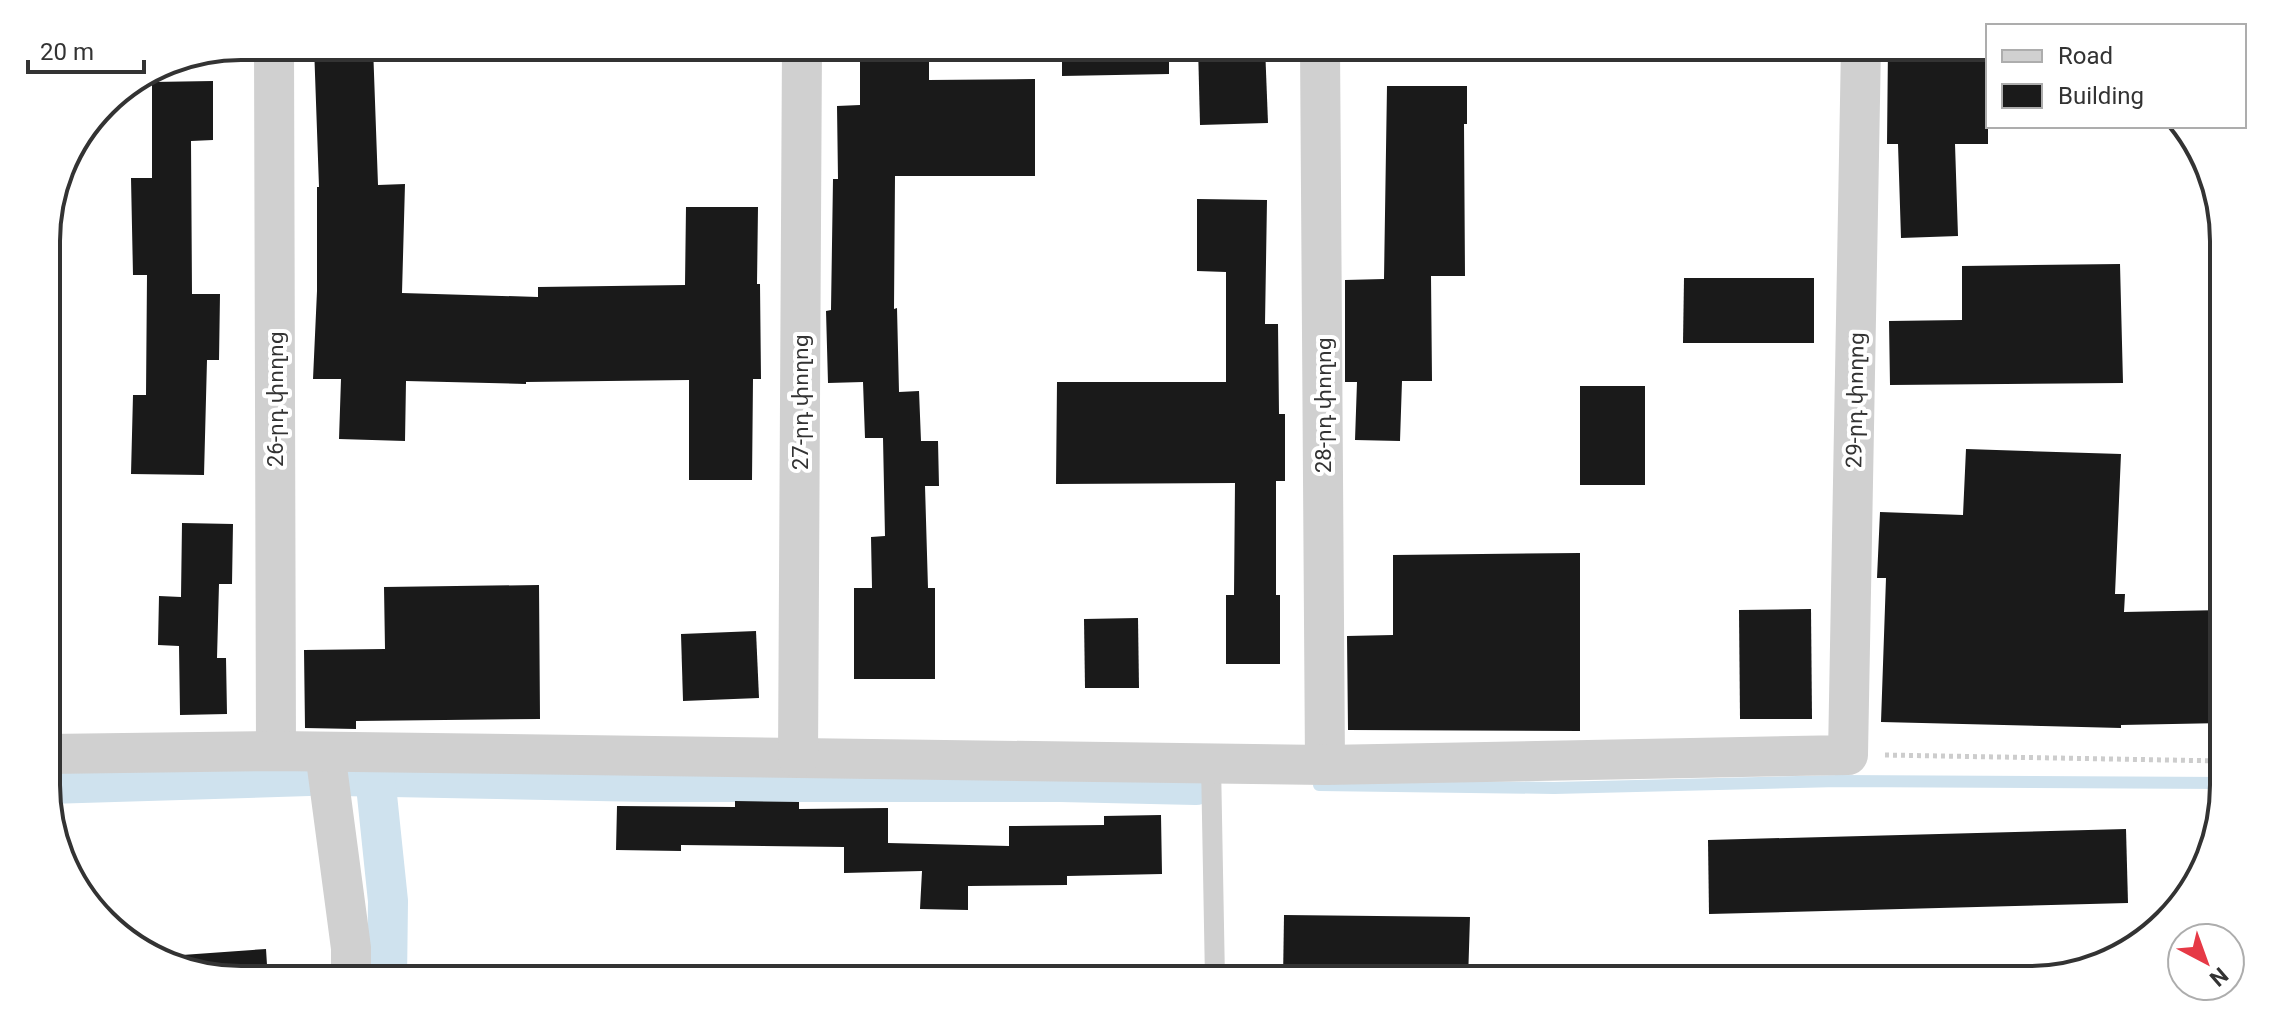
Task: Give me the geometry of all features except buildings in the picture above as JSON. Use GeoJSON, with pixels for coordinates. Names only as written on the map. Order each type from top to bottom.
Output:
{"type":"FeatureCollection","features":[{"type":"Feature","properties":{"kind":"street","name":"26-րդ փողոց"},"geometry":{"type":"LineString","coordinates":[[274,60],[276,751]]}},
{"type":"Feature","properties":{"kind":"street","name":"27-րդ փողոց"},"geometry":{"type":"LineString","coordinates":[[798,758],[802,60]]}},
{"type":"Feature","properties":{"kind":"street","name":"28-րդ փողոց"},"geometry":{"type":"LineString","coordinates":[[1320,60],[1325,765]]}},
{"type":"Feature","properties":{"kind":"street","name":"29-րդ փողոց"},"geometry":{"type":"LineString","coordinates":[[1848,755],[1861,60]]}},
{"type":"Feature","properties":{"kind":"street"},"geometry":{"type":"LineString","coordinates":[[60,754],[276,751],[1325,765],[1848,755]]}},
{"type":"Feature","properties":{"kind":"street"},"geometry":{"type":"LineString","coordinates":[[325,752],[351,966]]}},
{"type":"Feature","properties":{"kind":"lane"},"geometry":{"type":"LineString","coordinates":[[1211,763],[1215,966]]}},
{"type":"Feature","properties":{"kind":"path"},"geometry":{"type":"LineString","coordinates":[[1848,755],[2210,761]]}},
{"type":"Feature","properties":{"kind":"waterway"},"geometry":{"type":"LineString","coordinates":[[60,784],[309,776]]}},
{"type":"Feature","properties":{"kind":"waterway"},"geometry":{"type":"LineString","coordinates":[[339,776],[648,782],[1196,785]]}},
{"type":"Feature","properties":{"kind":"waterway"},"geometry":{"type":"LineString","coordinates":[[375,776],[388,901],[387,966]]}},
{"type":"Feature","properties":{"kind":"waterway"},"geometry":{"type":"LineString","coordinates":[[1319,785],[1554,788],[1838,781],[2210,783]]}}]}
